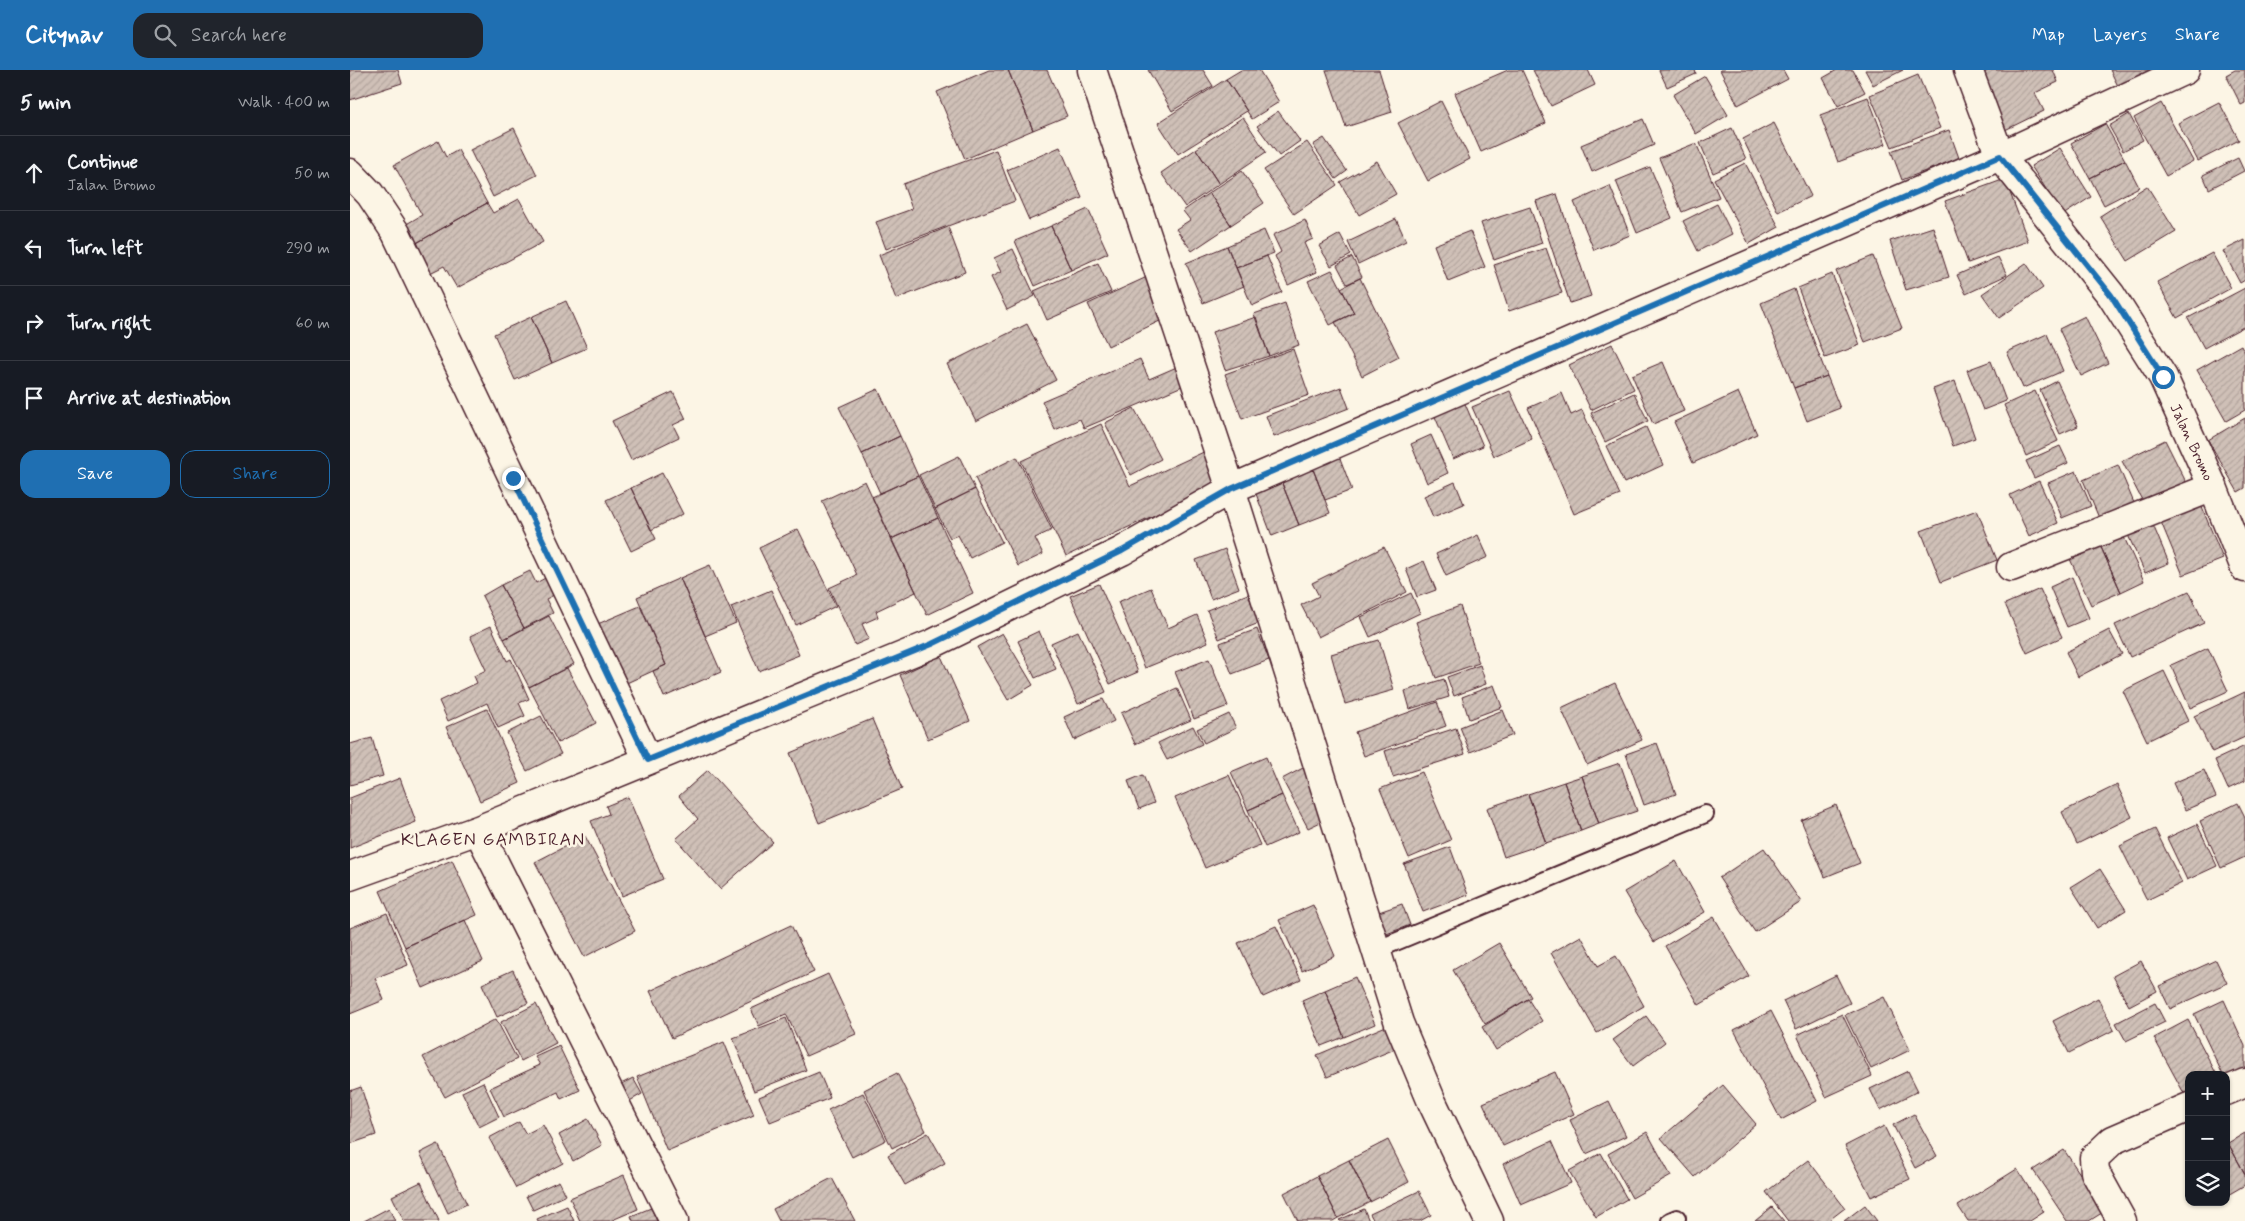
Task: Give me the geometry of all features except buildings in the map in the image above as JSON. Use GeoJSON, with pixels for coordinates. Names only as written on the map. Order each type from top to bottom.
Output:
{"type":"FeatureCollection","features":[{"type":"Feature","properties":{"kind":"street"},"geometry":{"type":"LineString","coordinates":[[1092,70],[1231,489],[1399,1023],[1432,1102],[1489,1221]]}},
{"type":"Feature","properties":{"kind":"street","name":"Jalan Bromo"},"geometry":{"type":"LineString","coordinates":[[1968,70],[2000,156],[2111,295],[2163,377],[2213,487],[2245,568]]}},
{"type":"Feature","properties":{"kind":"street"},"geometry":{"type":"LineString","coordinates":[[350,876],[478,830],[932,644],[1122,551],[1231,489],[2000,156],[2185,70]]}},
{"type":"Feature","properties":{"kind":"street"},"geometry":{"type":"LineString","coordinates":[[350,172],[370,194],[396,233],[648,760]]}},
{"type":"Feature","properties":{"kind":"street"},"geometry":{"type":"LineString","coordinates":[[2011,567],[2213,487]]}},
{"type":"Feature","properties":{"kind":"street"},"geometry":{"type":"LineString","coordinates":[[478,830],[674,1221]]}},
{"type":"Feature","properties":{"kind":"street"},"geometry":{"type":"LineString","coordinates":[[2230,1089],[2245,1083]]}},
{"type":"Feature","properties":{"kind":"street"},"geometry":{"type":"LineString","coordinates":[[2122,1221],[2095,1172],[2094,1158],[2113,1140],[2185,1109]]}},
{"type":"Feature","properties":{"kind":"lane"},"geometry":{"type":"LineString","coordinates":[[1376,950],[1705,814]]}},
{"type":"Feature","properties":{"kind":"district","name":"KLAGEN GAMBIRAN"},"geometry":{"type":"Point","coordinates":[493,839]}},
{"type":"Feature","properties":{"kind":"route"},"geometry":{"type":"LineString","coordinates":[[513,478],[648,760],[932,644],[1122,551],[1231,489],[2000,156],[2111,295],[2163,377]]}}]}
